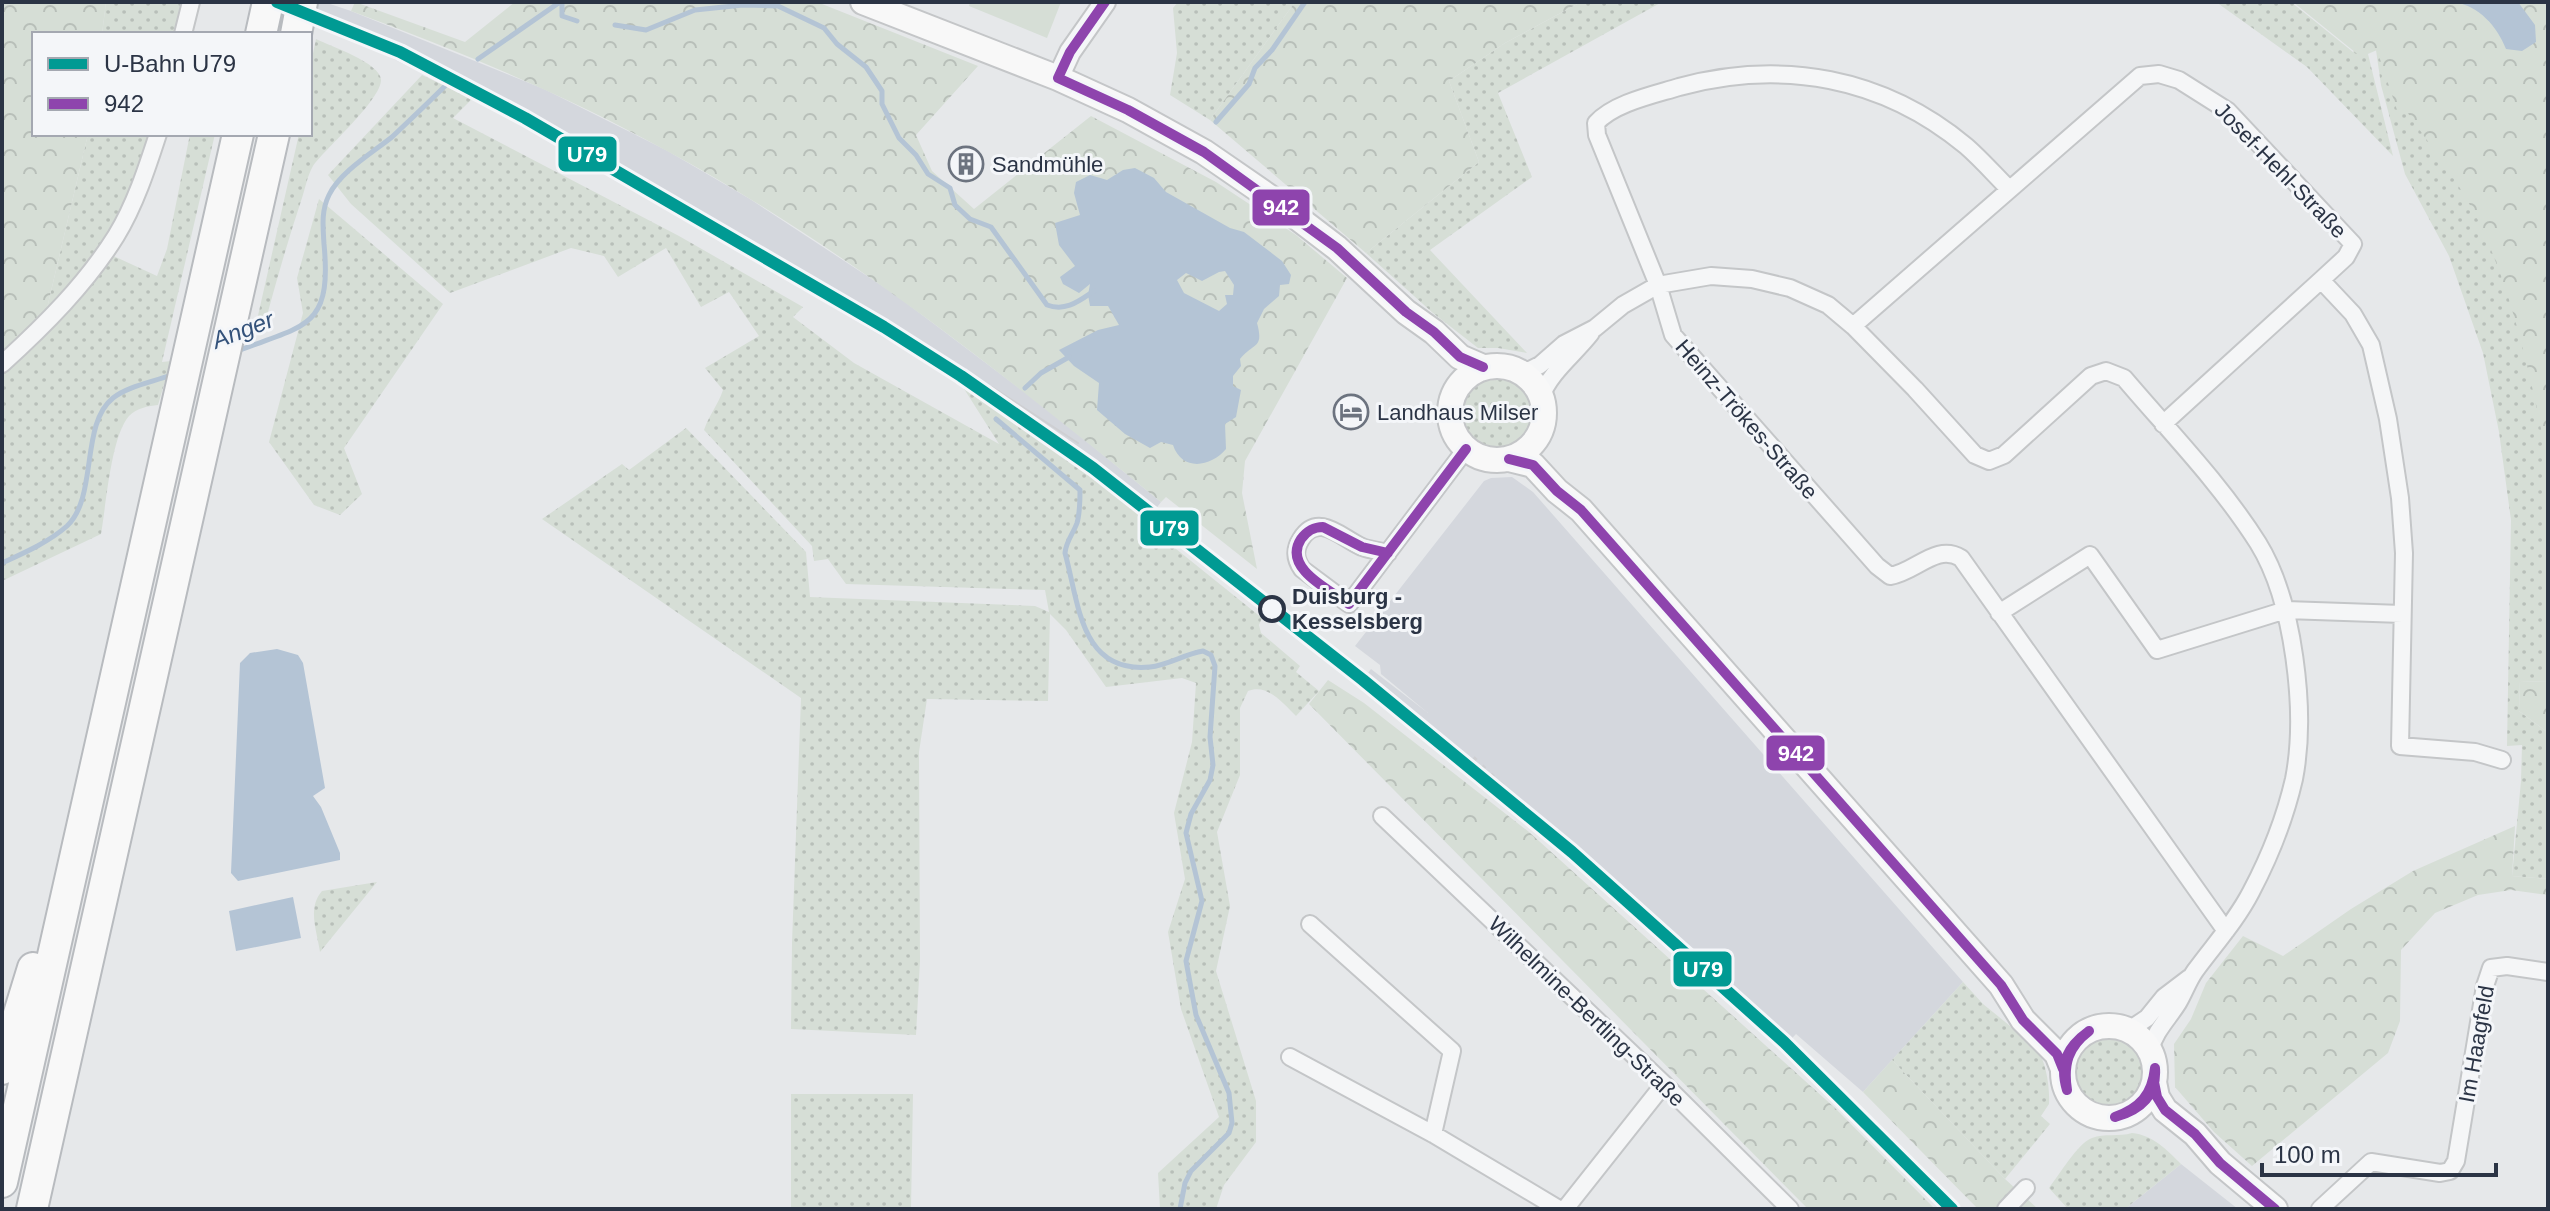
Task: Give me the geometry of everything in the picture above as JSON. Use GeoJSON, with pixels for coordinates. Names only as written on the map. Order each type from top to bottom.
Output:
{"type":"FeatureCollection","features":[{"type":"Feature","properties":{"kind":"highway"},"geometry":{"type":"LineString","coordinates":[[261,32],[268,2]]}},
{"type":"Feature","properties":{"kind":"highway"},"geometry":{"type":"LineString","coordinates":[[296,32],[302,2]]}},
{"type":"Feature","properties":{"kind":"highway"},"geometry":{"type":"LineString","coordinates":[[2,1182],[238,136]]}},
{"type":"Feature","properties":{"kind":"highway"},"geometry":{"type":"LineString","coordinates":[[32,1209],[274,136]]}},
{"type":"Feature","properties":{"kind":"highway"},"geometry":{"type":"LineString","coordinates":[[2,1069],[80,830]]}},
{"type":"Feature","properties":{"kind":"highway"},"geometry":{"type":"LineString","coordinates":[[48,1209],[62,1077]]}},
{"type":"Feature","properties":{"kind":"main road"},"geometry":{"type":"LineString","coordinates":[[863,2],[1058,78],[1164,128],[1204,152],[1337,248],[1460,357],[1483,367],[1501,366],[1518,370],[1532,381],[1541,397],[1544,415],[1540,433],[1529,448],[1509,459]]}},
{"type":"Feature","properties":{"kind":"main road"},"geometry":{"type":"LineString","coordinates":[[1406,312],[1454,380],[1450,423],[1466,449],[1487,459],[1509,459],[1533,465],[1557,491],[1581,510],[2001,985],[2023,1020],[2057,1054],[2067,1091],[2080,1109],[2102,1118],[2128,1114],[2156,1121],[2220,1163]]}},
{"type":"Feature","properties":{"kind":"main road"},"geometry":{"type":"LineString","coordinates":[[1454,392],[1468,376],[1483,367]]}},
{"type":"Feature","properties":{"kind":"main road"},"geometry":{"type":"LineString","coordinates":[[1540,433],[1546,456],[1566,479],[1581,510]]}},
{"type":"Feature","properties":{"kind":"main road"},"geometry":{"type":"LineString","coordinates":[[2001,985],[2055,1028],[2081,1035]]}},
{"type":"Feature","properties":{"kind":"main road"},"geometry":{"type":"LineString","coordinates":[[2063,1069],[2070,1048],[2081,1035],[2104,1026],[2129,1030],[2150,1050],[2157,1097],[2165,1110],[2195,1134],[2220,1163],[2275,1209]]}},
{"type":"Feature","properties":{"kind":"main road"},"geometry":{"type":"LineString","coordinates":[[2128,1114],[2144,1102],[2154,1082]]}},
{"type":"Feature","properties":{"kind":"street"},"geometry":{"type":"LineString","coordinates":[[184,32],[191,2]]}},
{"type":"Feature","properties":{"kind":"street"},"geometry":{"type":"LineString","coordinates":[[1058,78],[1070,52],[1105,2]]}},
{"type":"Feature","properties":{"kind":"street","name":"Heinz-Trökes-Straße"},"geometry":{"type":"LineString","coordinates":[[2009,189],[1969,148],[1943,128],[1878,93],[1803,74],[1762,73],[1713,78],[1656,94],[1604,114],[1596,123],[1597,135],[1658,285],[1673,335],[1877,566],[1890,576],[1905,574],[1938,553],[1951,552],[1961,558],[2226,931]]}},
{"type":"Feature","properties":{"kind":"street","name":"Josef-Hehl-Straße"},"geometry":{"type":"LineString","coordinates":[[1853,326],[2140,76],[2159,74],[2179,80],[2228,111],[2353,244],[2346,257],[2163,424]]}},
{"type":"Feature","properties":{"kind":"street"},"geometry":{"type":"LineString","coordinates":[[2,364],[69,297],[117,234],[157,136]]}},
{"type":"Feature","properties":{"kind":"street"},"geometry":{"type":"LineString","coordinates":[[1518,370],[1530,370],[1540,365],[1564,344],[1595,328],[1623,305],[1658,285],[1711,276],[1752,279],[1790,288],[1828,305],[1853,326],[1975,455],[1989,461],[2004,455],[2091,376],[2106,371],[2124,378],[2219,487],[2260,545],[2286,610],[2299,709],[2294,776],[2270,852],[2250,895],[2193,974],[2177,1005],[2159,1027],[2150,1050]]}},
{"type":"Feature","properties":{"kind":"street"},"geometry":{"type":"LineString","coordinates":[[2321,280],[2353,314],[2371,345],[2379,372],[2400,498],[2404,553],[2400,746],[2475,752],[2502,760]]}},
{"type":"Feature","properties":{"kind":"street"},"geometry":{"type":"LineString","coordinates":[[1541,397],[1551,377],[1575,354],[1595,328]]}},
{"type":"Feature","properties":{"kind":"street"},"geometry":{"type":"LineString","coordinates":[[1388,553],[1362,547],[1326,527],[1312,529],[1303,535],[1295,552],[1296,561],[1302,569],[1349,604],[1388,553],[1466,449]]}},
{"type":"Feature","properties":{"kind":"street"},"geometry":{"type":"LineString","coordinates":[[1999,613],[2090,555],[2157,650],[2286,610],[2402,614]]}},
{"type":"Feature","properties":{"kind":"street","name":"Wilhelmine-Bertling-Straße"},"geometry":{"type":"LineString","coordinates":[[1382,816],[1664,1084],[1790,1209]]}},
{"type":"Feature","properties":{"kind":"street"},"geometry":{"type":"LineString","coordinates":[[1310,924],[1452,1051],[1433,1134]]}},
{"type":"Feature","properties":{"kind":"street","name":"Im Haagfeld"},"geometry":{"type":"LineString","coordinates":[[2320,1209],[2371,1162],[2440,1173],[2450,1171],[2456,1161],[2485,986],[2491,968],[2507,966],[2548,972]]}},
{"type":"Feature","properties":{"kind":"street"},"geometry":{"type":"LineString","coordinates":[[2129,1030],[2147,1018],[2164,997],[2193,974]]}},
{"type":"Feature","properties":{"kind":"street"},"geometry":{"type":"LineString","coordinates":[[1290,1057],[1570,1206],[1664,1084]]}},
{"type":"Feature","properties":{"kind":"street"},"geometry":{"type":"LineString","coordinates":[[2006,1209],[2026,1188]]}},
{"type":"Feature","properties":{"kind":"shaded area"},"geometry":{"type":"Polygon","coordinates":[[[255,2],[324,2],[351,11],[544,89],[666,150],[750,199],[893,293],[1043,406],[1161,502],[1149,518],[961,383],[524,125],[350,37],[255,2]]]}},
{"type":"Feature","properties":{"kind":"shaded area"},"geometry":{"type":"Polygon","coordinates":[[[1512,477],[1533,492],[1963,982],[1863,1092],[1796,1034],[1783,1048],[1567,854],[1359,685],[1371,669],[1428,713],[1381,674],[1380,665],[1355,646],[1484,481],[1512,477]]]}},
{"type":"Feature","properties":{"kind":"shaded area"},"geometry":{"type":"Polygon","coordinates":[[[2181,1164],[2238,1209],[2125,1209],[2181,1164]]]}},
{"type":"Feature","properties":{"kind":"green space"},"geometry":{"type":"Polygon","coordinates":[[[2,2],[106,2],[102,32],[32,32],[32,136],[88,136],[44,321],[2,359],[2,2]]]}},
{"type":"Feature","properties":{"kind":"green space"},"geometry":{"type":"Polygon","coordinates":[[[106,2],[186,2],[180,32],[102,32],[106,2]]]}},
{"type":"Feature","properties":{"kind":"green space"},"geometry":{"type":"Polygon","coordinates":[[[355,2],[465,42],[515,2],[817,2],[978,66],[916,135],[932,171],[974,209],[1091,116],[1216,182],[1296,235],[1347,278],[1245,461],[1242,493],[1257,569],[1166,497],[1161,502],[922,315],[798,229],[667,151],[590,111],[512,75],[351,11],[355,2]]]}},
{"type":"Feature","properties":{"kind":"green space"},"geometry":{"type":"Polygon","coordinates":[[[970,2],[1061,2],[1047,38],[969,6],[970,2]]]}},
{"type":"Feature","properties":{"kind":"green space"},"geometry":{"type":"Polygon","coordinates":[[[1178,2],[1295,2],[1210,120],[1170,95],[1177,53],[1173,8],[1178,2]]]}},
{"type":"Feature","properties":{"kind":"green space"},"geometry":{"type":"Polygon","coordinates":[[[1295,2],[1581,2],[1505,43],[1449,81],[1479,162],[1366,253],[1210,120],[1295,2]]]}},
{"type":"Feature","properties":{"kind":"green space"},"geometry":{"type":"Polygon","coordinates":[[[1581,2],[1662,2],[1498,93],[1532,177],[1430,250],[1527,353],[1478,348],[1433,313],[1366,253],[1479,162],[1449,81],[1505,43],[1581,2]]]}},
{"type":"Feature","properties":{"kind":"green space"},"geometry":{"type":"Polygon","coordinates":[[[2216,2],[2291,2],[2353,52],[2369,26],[2368,54],[2393,156],[2307,67],[2216,2]]]}},
{"type":"Feature","properties":{"kind":"green space"},"geometry":{"type":"Polygon","coordinates":[[[2293,2],[2548,2],[2548,464],[2513,312],[2473,210],[2404,108],[2397,110],[2377,50],[2361,57],[2293,2]]]}},
{"type":"Feature","properties":{"kind":"green space"},"geometry":{"type":"Polygon","coordinates":[[[2454,2],[2548,2],[2548,682],[2520,681],[2519,711],[2547,732],[2548,726],[2548,879],[2512,876],[2522,745],[2507,746],[2511,520],[2499,432],[2483,353],[2449,256],[2405,174],[2381,85],[2376,50],[2454,2]]]}},
{"type":"Feature","properties":{"kind":"green space"},"geometry":{"type":"Polygon","coordinates":[[[316,39],[364,61],[373,67],[381,80],[372,99],[313,166],[266,319],[257,320],[299,136],[312,136],[312,58],[316,39]]]}},
{"type":"Feature","properties":{"kind":"green space"},"geometry":{"type":"Polygon","coordinates":[[[422,75],[472,99],[453,118],[679,236],[803,307],[793,317],[854,363],[999,444],[961,384],[1149,518],[1145,524],[1262,618],[1259,625],[1261,633],[1300,666],[1296,672],[1319,691],[1296,716],[1268,692],[1255,689],[1248,691],[1240,708],[1240,775],[1217,832],[1230,906],[1216,971],[1256,1101],[1256,1142],[1224,1185],[1216,1209],[1160,1209],[1158,1173],[1219,1117],[1181,1009],[1168,932],[1185,879],[1174,813],[1192,742],[1196,683],[1182,678],[1106,687],[1066,630],[1050,614],[1048,701],[927,699],[919,752],[920,961],[916,1035],[791,1029],[801,698],[542,519],[622,464],[629,470],[686,428],[806,552],[810,597],[1035,606],[1049,612],[1045,590],[846,584],[828,559],[814,561],[812,546],[704,430],[723,390],[705,368],[759,336],[729,292],[701,307],[666,248],[618,277],[604,256],[571,248],[450,293],[351,204],[328,175],[422,75]]]}},
{"type":"Feature","properties":{"kind":"green space"},"geometry":{"type":"Polygon","coordinates":[[[88,136],[153,136],[117,223],[82,281],[44,321],[88,136]]]}},
{"type":"Feature","properties":{"kind":"green space"},"geometry":{"type":"Polygon","coordinates":[[[190,136],[215,136],[162,362],[171,361],[158,405],[136,411],[123,426],[114,455],[101,534],[2,581],[2,368],[107,253],[157,276],[167,249],[190,136]]]}},
{"type":"Feature","properties":{"kind":"green space"},"geometry":{"type":"Polygon","coordinates":[[[319,199],[443,304],[344,448],[362,494],[340,515],[314,505],[269,442],[303,313],[297,278],[319,199]]]}},
{"type":"Feature","properties":{"kind":"green space"},"geometry":{"type":"Polygon","coordinates":[[[1497,375],[1511,378],[1524,386],[1532,399],[1535,413],[1532,427],[1524,440],[1511,448],[1497,451],[1483,448],[1470,440],[1462,427],[1459,413],[1462,399],[1470,386],[1483,378],[1497,375]]]}},
{"type":"Feature","properties":{"kind":"green space"},"geometry":{"type":"Polygon","coordinates":[[[1328,680],[1364,703],[1529,832],[1835,1108],[1935,1209],[1808,1209],[1309,704],[1328,680]]]}},
{"type":"Feature","properties":{"kind":"green space"},"geometry":{"type":"Polygon","coordinates":[[[2520,681],[2548,682],[2548,746],[2547,732],[2519,711],[2520,681]]]}},
{"type":"Feature","properties":{"kind":"green space"},"geometry":{"type":"Polygon","coordinates":[[[2515,826],[2512,876],[2548,879],[2548,895],[2511,890],[2478,895],[2435,913],[2401,950],[2400,1021],[2388,1053],[2252,1166],[2214,1132],[2175,1087],[2174,1044],[2191,1019],[2206,983],[2243,936],[2283,956],[2413,871],[2515,826]]]}},
{"type":"Feature","properties":{"kind":"green space"},"geometry":{"type":"Polygon","coordinates":[[[377,882],[320,952],[314,912],[322,891],[377,882]]]}},
{"type":"Feature","properties":{"kind":"green space"},"geometry":{"type":"Polygon","coordinates":[[[1963,982],[1983,1004],[2036,1047],[2047,1074],[2049,1104],[2041,1116],[2050,1124],[2005,1179],[1892,1060],[1963,982]]]}},
{"type":"Feature","properties":{"kind":"green space"},"geometry":{"type":"Polygon","coordinates":[[[2108,1036],[2122,1039],[2135,1047],[2143,1060],[2146,1074],[2143,1088],[2135,1101],[2122,1109],[2108,1112],[2094,1109],[2081,1101],[2073,1088],[2070,1074],[2073,1060],[2081,1047],[2094,1039],[2108,1036]]]}},
{"type":"Feature","properties":{"kind":"green space"},"geometry":{"type":"Polygon","coordinates":[[[1892,1060],[2005,1179],[2038,1209],[1978,1209],[1863,1092],[1892,1060]]]}},
{"type":"Feature","properties":{"kind":"green space"},"geometry":{"type":"Polygon","coordinates":[[[791,1094],[913,1094],[911,1209],[791,1209],[791,1094]]]}},
{"type":"Feature","properties":{"kind":"green space"},"geometry":{"type":"Polygon","coordinates":[[[2132,1133],[2153,1140],[2181,1164],[2125,1209],[2068,1209],[2049,1188],[2087,1141],[2132,1133]]]}},
{"type":"Feature","properties":{"kind":"water"},"geometry":{"type":"Polygon","coordinates":[[[2454,2],[2518,2],[2535,25],[2536,42],[2522,51],[2506,49],[2486,18],[2454,2]]]}},
{"type":"Feature","properties":{"kind":"water"},"geometry":{"type":"Polygon","coordinates":[[[1135,168],[1154,178],[1166,192],[1230,228],[1244,232],[1282,261],[1291,275],[1289,284],[1280,285],[1279,296],[1264,309],[1257,323],[1258,341],[1240,359],[1241,366],[1233,376],[1233,386],[1241,390],[1236,417],[1225,424],[1226,449],[1205,463],[1183,460],[1173,445],[1161,442],[1150,448],[1125,434],[1097,410],[1099,383],[1074,366],[1059,350],[1098,330],[1119,325],[1108,306],[1090,306],[1090,284],[1079,293],[1063,284],[1060,277],[1075,266],[1059,245],[1055,223],[1080,215],[1074,193],[1076,182],[1090,175],[1107,180],[1123,170],[1135,168]],[[1225,271],[1202,281],[1186,273],[1177,280],[1184,293],[1219,311],[1227,304],[1225,295],[1233,295],[1234,285],[1225,271]]]}},
{"type":"Feature","properties":{"kind":"water"},"geometry":{"type":"Polygon","coordinates":[[[277,649],[298,655],[303,663],[325,788],[313,796],[321,807],[340,860],[238,881],[231,873],[240,663],[250,653],[277,649]]]}},
{"type":"Feature","properties":{"kind":"water"},"geometry":{"type":"Polygon","coordinates":[[[293,897],[301,938],[236,951],[229,911],[293,897]]]}},
{"type":"Feature","properties":{"kind":"waterway","name":"Anger"},"geometry":{"type":"LineString","coordinates":[[478,59],[560,2]]}},
{"type":"Feature","properties":{"kind":"waterway"},"geometry":{"type":"LineString","coordinates":[[562,2],[562,16],[577,21]]}},
{"type":"Feature","properties":{"kind":"waterway"},"geometry":{"type":"LineString","coordinates":[[1216,122],[1249,84],[1255,68],[1272,50],[1305,2]]}},
{"type":"Feature","properties":{"kind":"waterway"},"geometry":{"type":"LineString","coordinates":[[615,25],[646,30],[695,10],[743,5],[778,6],[824,28],[837,44],[866,67],[882,91],[882,104],[899,138],[916,155],[928,174],[950,188],[955,205],[970,219],[991,227],[1047,305],[1066,306],[1094,291]]}},
{"type":"Feature","properties":{"kind":"waterway","name":"Anger"},"geometry":{"type":"LineString","coordinates":[[237,351],[297,328],[318,308],[325,272],[323,219],[329,195],[348,171],[392,137],[445,86]]}},
{"type":"Feature","properties":{"kind":"waterway"},"geometry":{"type":"LineString","coordinates":[[1025,388],[1041,373],[1069,357]]}},
{"type":"Feature","properties":{"kind":"waterway","name":"Anger"},"geometry":{"type":"LineString","coordinates":[[2,563],[52,537],[67,526],[77,513],[83,497],[96,425],[113,398],[133,387],[171,375]]}},
{"type":"Feature","properties":{"kind":"waterway"},"geometry":{"type":"LineString","coordinates":[[996,419],[1080,490],[1078,519],[1065,553],[1080,613],[1096,647],[1109,659],[1127,666],[1157,666],[1203,651],[1211,655],[1215,666],[1210,737],[1213,765],[1210,780],[1191,814],[1186,833],[1202,901],[1186,961],[1196,1015],[1229,1093],[1232,1123],[1229,1133],[1191,1171],[1185,1183],[1180,1209]]}},
{"type":"Feature","properties":{"kind":"tram line"},"geometry":{"type":"LineString","coordinates":[[992,387],[1078,443]]}},
{"type":"Feature","properties":{"kind":"railway"},"geometry":{"type":"LineString","coordinates":[[1473,758],[1572,852]]}},
{"type":"Feature","properties":{"kind":"metro line","name":"U79"},"geometry":{"type":"LineString","coordinates":[[277,2],[400,52],[525,118],[884,327],[961,376],[1093,468],[1363,680],[1572,852],[1784,1042],[1952,1209]]}},
{"type":"Feature","properties":{"kind":"transit line","name":"942"},"geometry":{"type":"LineString","coordinates":[[1058,78],[1070,52],[1105,2]]}},
{"type":"Feature","properties":{"kind":"transit line","name":"942"},"geometry":{"type":"LineString","coordinates":[[1058,78],[1128,110],[1204,152],[1337,248],[1460,357],[1483,367]]}},
{"type":"Feature","properties":{"kind":"transit line","name":"942"},"geometry":{"type":"LineString","coordinates":[[1349,604],[1466,449]]}},
{"type":"Feature","properties":{"kind":"transit line","name":"942"},"geometry":{"type":"LineString","coordinates":[[1509,459],[1533,465],[1557,491],[1581,510],[2001,985],[2023,1020],[2057,1054],[2063,1069]]}},
{"type":"Feature","properties":{"kind":"transit line","name":"942"},"geometry":{"type":"LineString","coordinates":[[1349,604],[1320,585],[1303,569],[1297,550],[1301,539],[1310,530],[1323,527],[1362,547],[1388,553]]}},
{"type":"Feature","properties":{"kind":"transit line","name":"942"},"geometry":{"type":"LineString","coordinates":[[2067,1090],[2064,1072],[2067,1056],[2075,1043],[2089,1031]]}},
{"type":"Feature","properties":{"kind":"transit line","name":"942"},"geometry":{"type":"LineString","coordinates":[[2067,1090],[2069,1057],[2076,1043],[2089,1031]]}},
{"type":"Feature","properties":{"kind":"transit line","name":"942"},"geometry":{"type":"LineString","coordinates":[[2115,1117],[2139,1106],[2150,1094],[2155,1068]]}},
{"type":"Feature","properties":{"kind":"transit line","name":"942"},"geometry":{"type":"LineString","coordinates":[[2115,1117],[2138,1105],[2148,1093],[2155,1068]]}},
{"type":"Feature","properties":{"kind":"transit line","name":"942"},"geometry":{"type":"LineString","coordinates":[[2154,1082],[2157,1097],[2165,1110],[2195,1134],[2220,1163],[2275,1209]]}},
{"type":"Feature","properties":{"kind":"place","name":"Sandmühle"},"geometry":{"type":"Point","coordinates":[966,164]}},
{"type":"Feature","properties":{"kind":"place","name":"Landhaus Milser"},"geometry":{"type":"Point","coordinates":[1351,412]}},
{"type":"Feature","properties":{"kind":"place","name":"Duisburg - Kesselsberg"},"geometry":{"type":"Point","coordinates":[1272,609]}}]}
